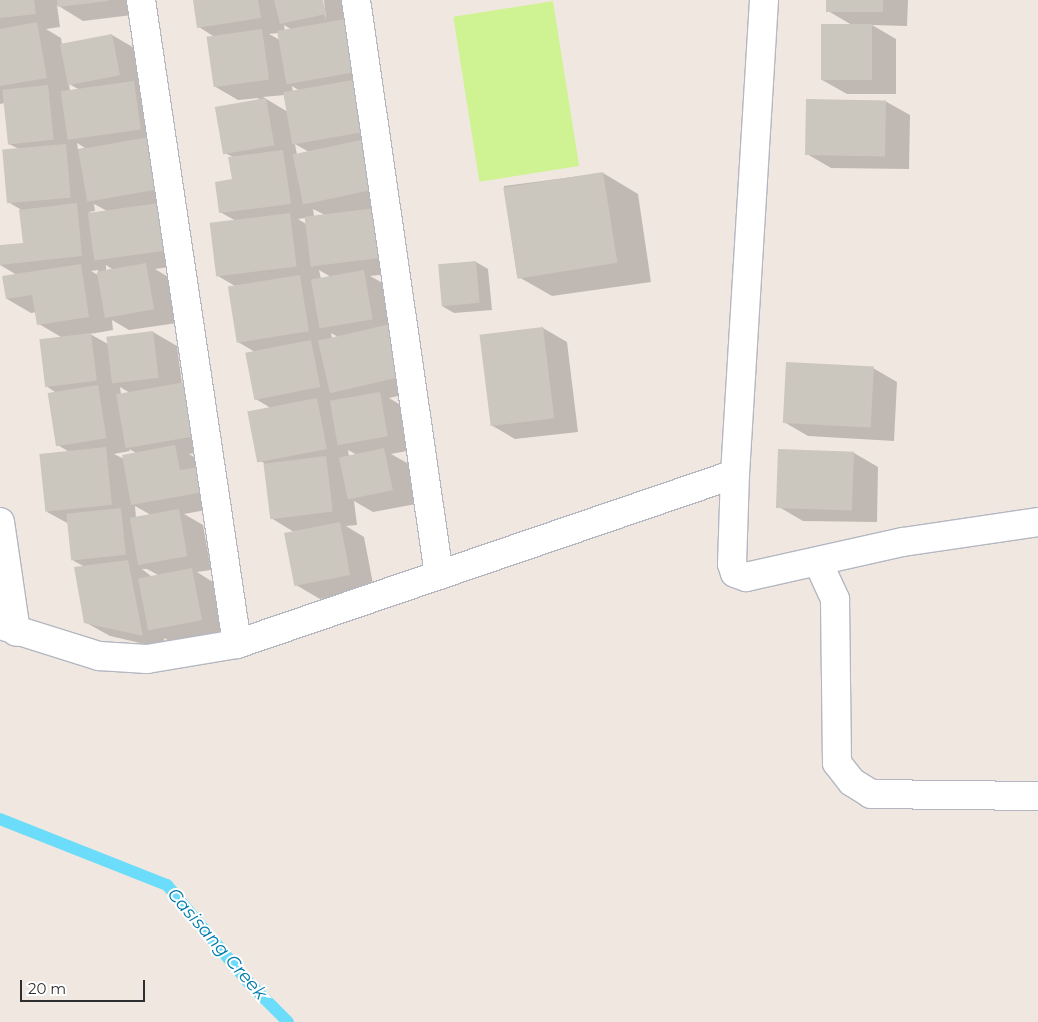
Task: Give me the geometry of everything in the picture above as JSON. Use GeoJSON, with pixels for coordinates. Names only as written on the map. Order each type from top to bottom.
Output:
{"type":"FeatureCollection","features":[{"type":"Feature","properties":{"kind":"street"},"geometry":{"type":"LineString","coordinates":[[141,0],[237,644]]}},
{"type":"Feature","properties":{"kind":"street"},"geometry":{"type":"LineString","coordinates":[[356,0],[438,575]]}},
{"type":"Feature","properties":{"kind":"street"},"geometry":{"type":"LineString","coordinates":[[764,0],[735,474],[732,564],[735,573],[746,577],[903,542],[1038,522]]}},
{"type":"Feature","properties":{"kind":"street"},"geometry":{"type":"LineString","coordinates":[[0,522],[8,628],[99,656],[147,659],[237,644],[735,474]]}},
{"type":"Feature","properties":{"kind":"street"},"geometry":{"type":"LineString","coordinates":[[818,562],[835,599],[837,763],[852,782],[871,794],[1038,796]]}},
{"type":"Feature","properties":{"kind":"green space"},"geometry":{"type":"Polygon","coordinates":[[[553,1],[579,166],[479,182],[453,17],[553,1]]]}},
{"type":"Feature","properties":{"kind":"building"},"geometry":{"type":"Polygon","coordinates":[[[0,0],[34,0],[36,14],[0,18],[0,0]]]}},
{"type":"Feature","properties":{"kind":"building"},"geometry":{"type":"Polygon","coordinates":[[[57,0],[108,0],[108,1],[58,7],[57,0]]]}},
{"type":"Feature","properties":{"kind":"building"},"geometry":{"type":"Polygon","coordinates":[[[193,0],[258,0],[261,18],[197,28],[193,0]]]}},
{"type":"Feature","properties":{"kind":"building"},"geometry":{"type":"Polygon","coordinates":[[[274,0],[323,0],[326,14],[280,24],[274,0]]]}},
{"type":"Feature","properties":{"kind":"building"},"geometry":{"type":"Polygon","coordinates":[[[826,0],[883,0],[883,12],[826,12],[826,0]]]}},
{"type":"Feature","properties":{"kind":"building"},"geometry":{"type":"Polygon","coordinates":[[[345,19],[354,72],[286,84],[277,31],[345,19]]]}},
{"type":"Feature","properties":{"kind":"building"},"geometry":{"type":"Polygon","coordinates":[[[37,22],[47,78],[0,86],[0,29],[37,22]]]}},
{"type":"Feature","properties":{"kind":"building"},"geometry":{"type":"Polygon","coordinates":[[[821,24],[872,24],[872,80],[821,80],[821,24]]]}},
{"type":"Feature","properties":{"kind":"building"},"geometry":{"type":"Polygon","coordinates":[[[262,29],[269,80],[214,87],[207,37],[262,29]]]}},
{"type":"Feature","properties":{"kind":"building"},"geometry":{"type":"Polygon","coordinates":[[[112,34],[120,75],[68,85],[60,44],[112,34]]]}},
{"type":"Feature","properties":{"kind":"building"},"geometry":{"type":"Polygon","coordinates":[[[353,80],[362,132],[292,145],[283,92],[353,80]]]}},
{"type":"Feature","properties":{"kind":"building"},"geometry":{"type":"Polygon","coordinates":[[[134,81],[141,130],[68,140],[61,91],[134,81]]]}},
{"type":"Feature","properties":{"kind":"building"},"geometry":{"type":"Polygon","coordinates":[[[48,85],[54,140],[8,145],[2,90],[48,85]]]}},
{"type":"Feature","properties":{"kind":"building"},"geometry":{"type":"Polygon","coordinates":[[[266,98],[274,145],[223,154],[215,107],[266,98]]]}},
{"type":"Feature","properties":{"kind":"building"},"geometry":{"type":"Polygon","coordinates":[[[806,99],[886,100],[885,156],[805,155],[806,99]]]}},
{"type":"Feature","properties":{"kind":"building"},"geometry":{"type":"Polygon","coordinates":[[[149,137],[158,189],[87,202],[78,150],[149,137]]]}},
{"type":"Feature","properties":{"kind":"building"},"geometry":{"type":"Polygon","coordinates":[[[361,140],[372,190],[303,204],[293,155],[361,140]]]}},
{"type":"Feature","properties":{"kind":"building"},"geometry":{"type":"Polygon","coordinates":[[[66,144],[71,198],[7,203],[2,150],[66,144]]]}},
{"type":"Feature","properties":{"kind":"building"},"geometry":{"type":"Polygon","coordinates":[[[283,150],[291,204],[219,213],[215,182],[232,179],[228,157],[283,150]]]}},
{"type":"Feature","properties":{"kind":"building"},"geometry":{"type":"Polygon","coordinates":[[[603,172],[617,263],[518,279],[503,188],[603,172]]]}},
{"type":"Feature","properties":{"kind":"building"},"geometry":{"type":"Polygon","coordinates":[[[77,203],[82,256],[0,265],[0,245],[23,243],[19,210],[77,203]]]}},
{"type":"Feature","properties":{"kind":"building"},"geometry":{"type":"Polygon","coordinates":[[[159,203],[166,251],[94,261],[88,213],[159,203]]]}},
{"type":"Feature","properties":{"kind":"building"},"geometry":{"type":"Polygon","coordinates":[[[376,208],[382,258],[311,266],[305,217],[376,208]]]}},
{"type":"Feature","properties":{"kind":"building"},"geometry":{"type":"Polygon","coordinates":[[[290,213],[297,267],[216,276],[210,223],[290,213]]]}},
{"type":"Feature","properties":{"kind":"building"},"geometry":{"type":"Polygon","coordinates":[[[476,261],[480,303],[442,306],[438,264],[476,261]]]}},
{"type":"Feature","properties":{"kind":"building"},"geometry":{"type":"Polygon","coordinates":[[[146,263],[154,309],[105,318],[97,272],[146,263]]]}},
{"type":"Feature","properties":{"kind":"building"},"geometry":{"type":"Polygon","coordinates":[[[81,264],[89,317],[37,325],[32,295],[6,299],[2,276],[81,264]]]}},
{"type":"Feature","properties":{"kind":"building"},"geometry":{"type":"Polygon","coordinates":[[[364,270],[373,319],[320,329],[311,279],[364,270]]]}},
{"type":"Feature","properties":{"kind":"building"},"geometry":{"type":"Polygon","coordinates":[[[300,275],[309,331],[237,343],[228,286],[300,275]]]}},
{"type":"Feature","properties":{"kind":"building"},"geometry":{"type":"Polygon","coordinates":[[[390,324],[402,377],[330,393],[318,341],[390,324]]]}},
{"type":"Feature","properties":{"kind":"building"},"geometry":{"type":"Polygon","coordinates":[[[543,327],[554,418],[491,426],[479,335],[543,327]]]}},
{"type":"Feature","properties":{"kind":"building"},"geometry":{"type":"Polygon","coordinates":[[[153,331],[159,378],[112,383],[106,337],[153,331]]]}},
{"type":"Feature","properties":{"kind":"building"},"geometry":{"type":"Polygon","coordinates":[[[91,333],[97,381],[45,387],[39,339],[91,333]]]}},
{"type":"Feature","properties":{"kind":"building"},"geometry":{"type":"Polygon","coordinates":[[[311,340],[320,387],[254,400],[245,353],[311,340]]]}},
{"type":"Feature","properties":{"kind":"building"},"geometry":{"type":"Polygon","coordinates":[[[786,362],[874,367],[871,428],[783,423],[786,362]]]}},
{"type":"Feature","properties":{"kind":"building"},"geometry":{"type":"Polygon","coordinates":[[[185,382],[195,436],[126,448],[116,394],[185,382]]]}},
{"type":"Feature","properties":{"kind":"building"},"geometry":{"type":"Polygon","coordinates":[[[98,385],[106,438],[56,446],[48,393],[98,385]]]}},
{"type":"Feature","properties":{"kind":"building"},"geometry":{"type":"Polygon","coordinates":[[[380,392],[388,436],[338,445],[330,401],[380,392]]]}},
{"type":"Feature","properties":{"kind":"building"},"geometry":{"type":"Polygon","coordinates":[[[317,398],[327,449],[257,463],[247,412],[317,398]]]}},
{"type":"Feature","properties":{"kind":"building"},"geometry":{"type":"Polygon","coordinates":[[[175,445],[180,470],[199,467],[204,492],[131,505],[122,455],[175,445]]]}},
{"type":"Feature","properties":{"kind":"building"},"geometry":{"type":"Polygon","coordinates":[[[106,447],[112,505],[45,512],[39,454],[106,447]]]}},
{"type":"Feature","properties":{"kind":"building"},"geometry":{"type":"Polygon","coordinates":[[[384,448],[393,490],[348,500],[339,458],[384,448]]]}},
{"type":"Feature","properties":{"kind":"building"},"geometry":{"type":"Polygon","coordinates":[[[778,449],[854,452],[852,511],[776,508],[778,449]]]}},
{"type":"Feature","properties":{"kind":"building"},"geometry":{"type":"Polygon","coordinates":[[[326,456],[333,512],[270,519],[263,464],[326,456]]]}},
{"type":"Feature","properties":{"kind":"building"},"geometry":{"type":"Polygon","coordinates":[[[121,508],[126,555],[71,560],[66,514],[121,508]]]}},
{"type":"Feature","properties":{"kind":"building"},"geometry":{"type":"Polygon","coordinates":[[[179,509],[187,556],[138,565],[130,518],[179,509]]]}},
{"type":"Feature","properties":{"kind":"building"},"geometry":{"type":"Polygon","coordinates":[[[340,522],[350,575],[294,586],[284,533],[340,522]]]}},
{"type":"Feature","properties":{"kind":"building"},"geometry":{"type":"Polygon","coordinates":[[[128,560],[143,636],[84,623],[74,567],[128,560]]]}},
{"type":"Feature","properties":{"kind":"building"},"geometry":{"type":"Polygon","coordinates":[[[192,568],[202,620],[148,631],[138,578],[192,568]]]}},
{"type":"Feature","properties":{"kind":"waterway","name":"Casisang Creek"},"geometry":{"type":"LineString","coordinates":[[0,819],[167,885],[249,983],[288,1022]]}}]}
